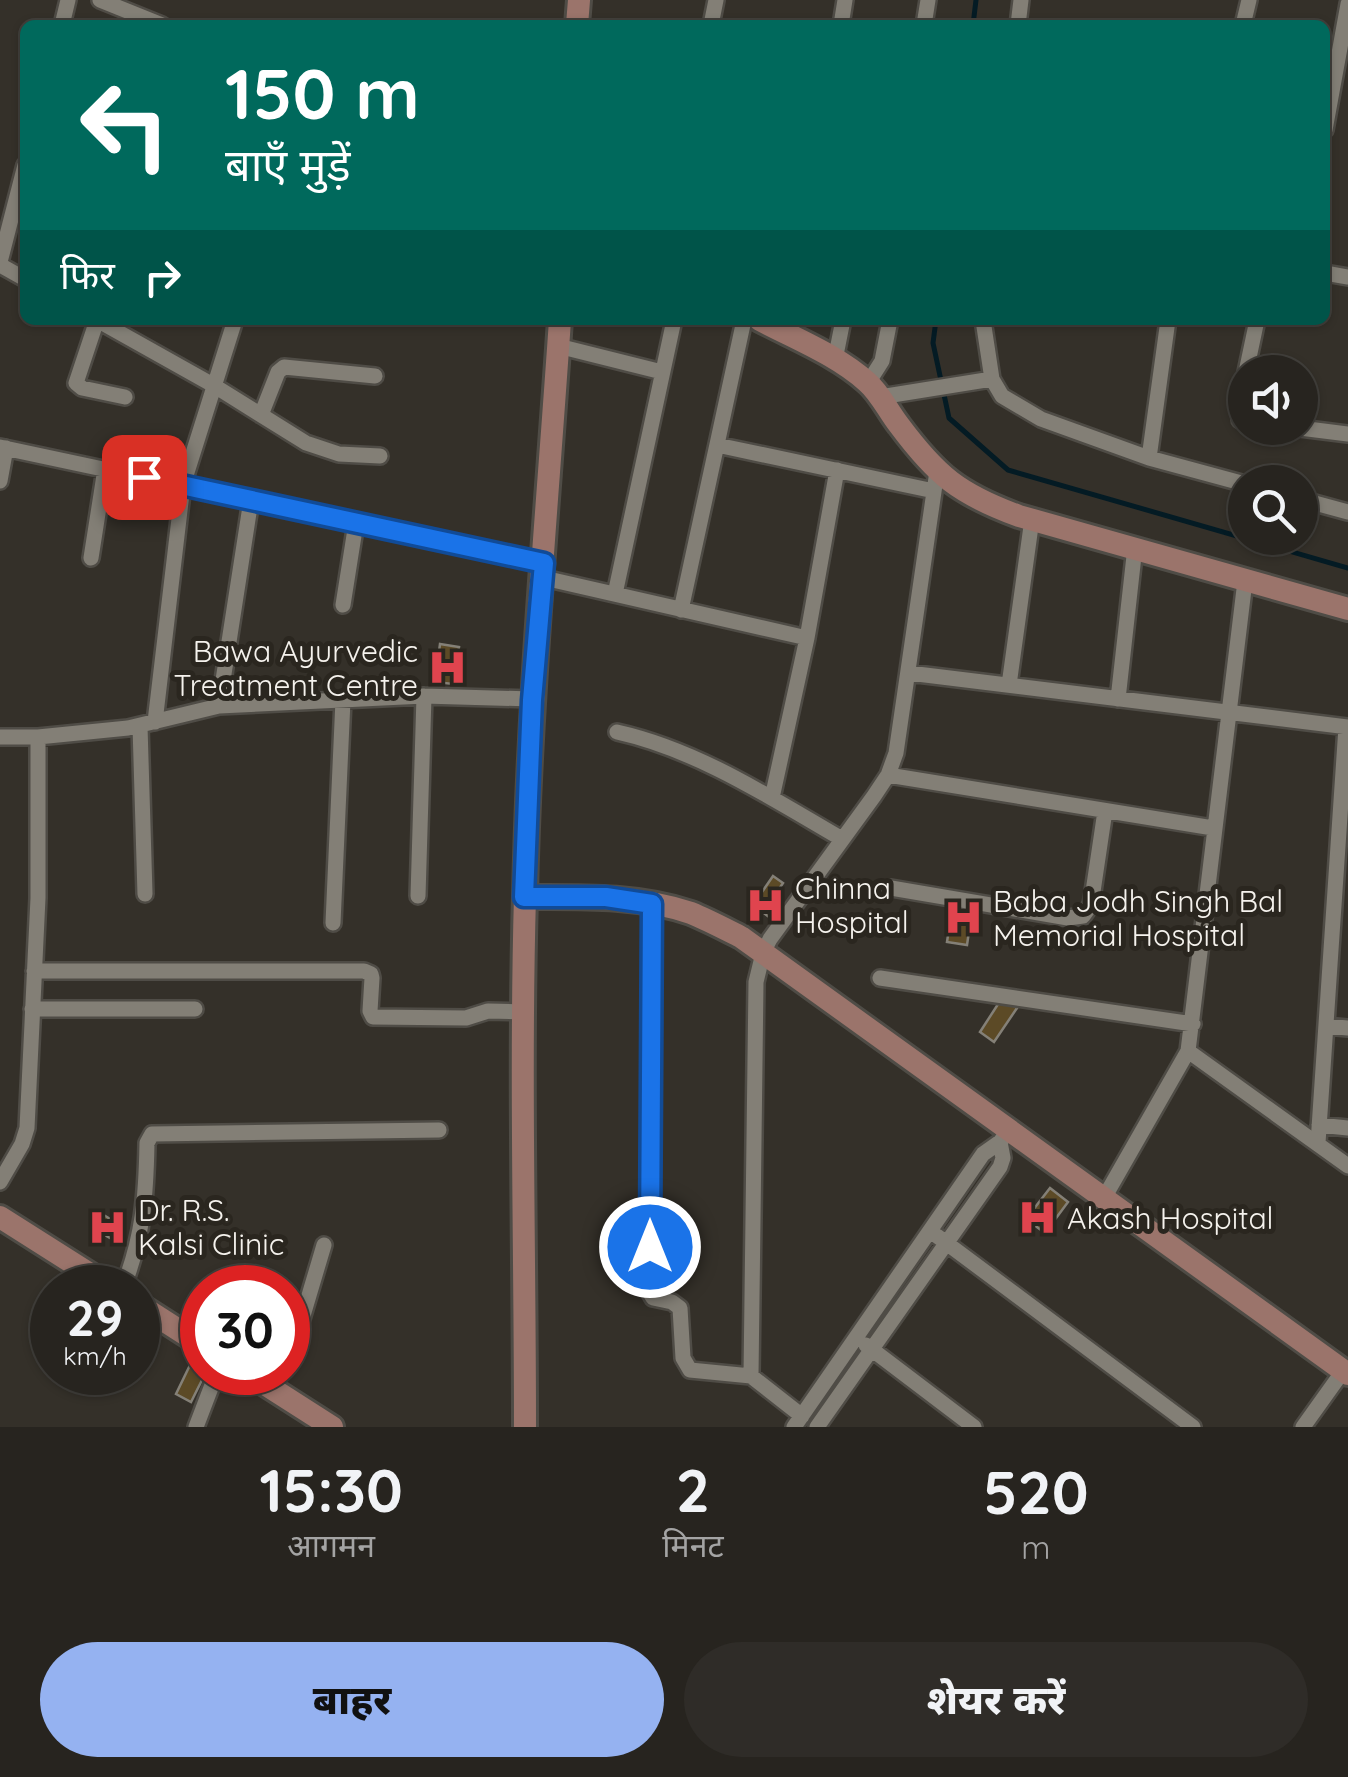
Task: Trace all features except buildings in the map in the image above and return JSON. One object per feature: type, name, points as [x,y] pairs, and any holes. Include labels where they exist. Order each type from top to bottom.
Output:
[{"type":"street","points":[[100,0],[135,6]]},
{"type":"street","points":[[1330,110],[1343,57],[1348,4]]},
{"type":"street","points":[[0,264],[20,194]]},
{"type":"street","points":[[95,325],[76,383],[82,388],[125,398]]},
{"type":"street","points":[[106,325],[322,450],[380,456]]},
{"type":"street","points":[[145,894],[147,724],[183,485],[234,325]]},
{"type":"street","points":[[525,1427],[524,897],[532,700],[560,325]]},
{"type":"street","points":[[615,594],[673,325]]},
{"type":"street","points":[[680,610],[743,325]]},
{"type":"street","points":[[750,1376],[754,996],[763,953],[888,776],[901,730],[936,481],[883,391],[770,325]]},
{"type":"street","points":[[835,360],[842,325]]},
{"type":"street","points":[[883,391],[882,361],[889,325]]},
{"type":"street","points":[[984,325],[992,378],[1002,396],[1018,407],[1150,458],[1228,479]]},
{"type":"street","points":[[1150,458],[1167,325]]},
{"type":"street","points":[[1250,355],[1256,325]]},
{"type":"street","points":[[558,346],[662,372]]},
{"type":"street","points":[[261,415],[278,372],[284,367],[376,376]]},
{"type":"street","points":[[883,391],[992,378]]},
{"type":"street","points":[[1318,430],[1348,434]]},
{"type":"street","points":[[717,444],[837,470],[936,481],[1032,519],[1348,609]]},
{"type":"street","points":[[0,482],[3,448],[356,523],[544,571],[615,594],[807,638]]},
{"type":"street","points":[[90,558],[105,468]]},
{"type":"street","points":[[772,798],[807,638],[837,470]]},
{"type":"street","points":[[219,706],[251,500]]},
{"type":"street","points":[[1318,504],[1348,512]]},
{"type":"street","points":[[1009,686],[1032,519]]},
{"type":"street","points":[[343,605],[356,523]]},
{"type":"street","points":[[1118,699],[1135,547]]},
{"type":"street","points":[[1104,1198],[1188,1051],[1245,581]]},
{"type":"street","points":[[909,673],[1347,727],[1318,1143]]},
{"type":"street","points":[[0,737],[38,737],[147,724],[219,706],[424,696],[532,700]]},
{"type":"street","points":[[418,896],[424,696]]},
{"type":"street","points":[[333,924],[343,700]]},
{"type":"street","points":[[617,732],[660,743],[772,798],[842,839]]},
{"type":"street","points":[[0,1182],[22,1144],[26,1128],[38,898],[38,737]]},
{"type":"street","points":[[888,776],[1214,828]]},
{"type":"street","points":[[891,888],[1068,918],[1083,916],[1091,905],[1104,812]]},
{"type":"street","points":[[524,897],[606,897],[652,904],[690,913],[741,937],[1004,1136],[1104,1198],[1346,1372],[1306,1426]]},
{"type":"street","points":[[652,904],[650,1293],[653,1298],[680,1308],[683,1358],[690,1370],[750,1376],[798,1421],[983,1154],[1004,1136]]},
{"type":"street","points":[[34,971],[364,971],[372,978],[373,1017],[466,1018],[488,1011],[524,1012]]},
{"type":"street","points":[[880,978],[1193,1024]]},
{"type":"street","points":[[32,1008],[195,1009]]},
{"type":"street","points":[[1326,1026],[1348,1028]]},
{"type":"street","points":[[1188,1051],[1348,1166]]},
{"type":"street","points":[[1319,1125],[1348,1128]]},
{"type":"street","points":[[131,1265],[142,1230],[147,1143],[152,1134],[439,1130]]},
{"type":"street","points":[[817,1427],[1000,1167],[1004,1136]]},
{"type":"street","points":[[0,1217],[76,1265]]},
{"type":"street","points":[[930,1231],[1193,1427]]},
{"type":"street","points":[[310,1291],[324,1245]]},
{"type":"street","points":[[855,1339],[974,1427]]},
{"type":"street","points":[[196,1427],[208,1395]]},
{"type":"street","points":[[301,1395],[332,1427]]},
{"type":"waterway","points":[[974,20],[976,0]]},
{"type":"waterway","points":[[935,325],[933,343],[949,418],[1008,470],[1348,568]]},
{"type":"place","name":"Bawa Ayurvedic Treatment Centre","points":[[448,668]]},
{"type":"place","name":"Chinna Hospital","points":[[765,905]]},
{"type":"place","name":"Baba Jodh Singh Bal Memorial Hospital","points":[[963,918]]},
{"type":"place","name":"Akash Hospital","points":[[1037,1218]]},
{"type":"place","name":"Dr. R.S. Kalsi Clinic","points":[[108,1227]]},
{"type":"route","points":[[144,477],[544,563],[532,700],[524,897],[606,897],[652,904],[650,1247]]}]
